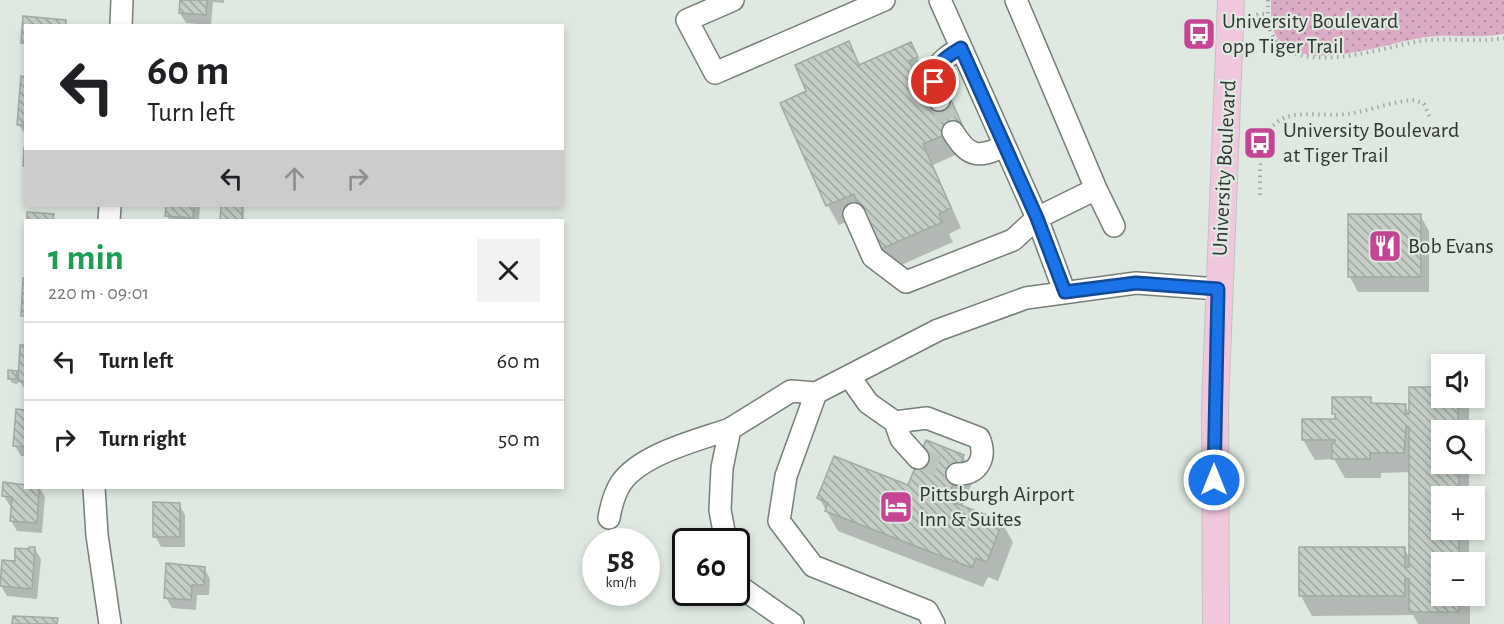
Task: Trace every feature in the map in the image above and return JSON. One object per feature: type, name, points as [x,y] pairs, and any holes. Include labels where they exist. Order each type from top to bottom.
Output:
[{"type":"main road","name":"University Boulevard","points":[[1216,624],[1214,460],[1218,289],[1231,0]]},
{"type":"street","points":[[121,24],[122,0]]},
{"type":"street","points":[[733,0],[687,20],[714,73],[884,0]]},
{"type":"street","points":[[940,0],[1037,218],[1065,292]]},
{"type":"street","points":[[1016,0],[1114,226]]},
{"type":"street","points":[[939,100],[934,82],[937,66],[944,58],[961,48]]},
{"type":"street","points":[[953,132],[962,146],[976,154],[987,154],[1005,146]]},
{"type":"street","points":[[854,214],[873,257],[906,282],[1013,240],[1037,218],[1096,189]]},
{"type":"street","points":[[609,518],[613,498],[622,482],[647,461],[730,429],[792,392],[816,393],[938,330],[1026,298],[1065,292],[1136,283],[1218,289]]},
{"type":"street","points":[[849,376],[868,403],[895,422],[901,439],[918,458]]},
{"type":"street","points":[[816,393],[786,476],[779,521],[813,566],[927,611],[933,624]]},
{"type":"street","points":[[895,422],[927,418],[979,438],[982,446],[982,461],[974,471],[965,475],[957,474]]},
{"type":"street","points":[[723,528],[720,510],[722,468],[730,429]]},
{"type":"street","points":[[94,489],[97,535],[110,624]]},
{"type":"street","points":[[750,594],[793,624]]},
{"type":"path","points":[[1268,0],[1271,33],[1286,51],[1302,56],[1362,54],[1434,40],[1483,41],[1504,38]]},
{"type":"path","points":[[1260,195],[1262,149],[1269,132],[1281,119],[1299,115],[1350,114],[1415,100],[1424,104],[1431,120]]},
{"type":"shaded area","points":[[1271,0],[1504,0],[1504,34],[1431,37],[1344,54],[1323,56],[1303,54],[1287,48],[1276,36],[1272,23]]},
{"type":"building","points":[[180,0],[207,0],[206,15],[179,13]]},
{"type":"building","points":[[23,16],[66,20],[66,24],[24,24],[24,43],[21,43]]},
{"type":"building","points":[[849,41],[859,65],[911,42],[918,57],[909,61],[929,104],[949,95],[963,127],[923,144],[951,208],[939,214],[943,222],[879,250],[854,194],[826,206],[780,103],[806,91],[795,65]]},
{"type":"building","points":[[21,76],[24,77],[24,125],[17,125]]},
{"type":"building","points":[[166,207],[194,207],[193,218],[165,216]]},
{"type":"building","points":[[221,207],[242,207],[242,219],[220,219]]},
{"type":"building","points":[[27,212],[54,214],[53,219],[27,219]]},
{"type":"building","name":"Bob Evans","points":[[1348,214],[1421,214],[1421,277],[1348,277]]},
{"type":"building","points":[[23,278],[24,278],[24,316],[21,316]]},
{"type":"building","points":[[20,345],[24,345],[24,382],[18,381]]},
{"type":"building","points":[[8,370],[17,371],[16,379],[8,379]]},
{"type":"building","points":[[1409,387],[1431,387],[1431,408],[1458,408],[1458,420],[1431,420],[1431,474],[1459,474],[1459,486],[1431,486],[1431,540],[1459,540],[1459,552],[1431,552],[1431,606],[1459,606],[1459,612],[1409,612],[1409,579],[1405,579],[1405,596],[1299,596],[1299,547],[1405,547],[1405,567],[1409,567],[1409,427],[1406,427],[1404,453],[1370,453],[1370,459],[1332,459],[1332,443],[1335,440],[1302,440],[1302,419],[1335,419],[1335,414],[1332,414],[1332,397],[1371,397],[1371,403],[1406,404],[1405,414],[1409,414]]},
{"type":"building","points":[[16,409],[24,410],[24,447],[13,446]]},
{"type":"building","name":"Pittsburgh Airport Inn & Suites","points":[[926,440],[964,455],[947,500],[1003,521],[987,562],[976,558],[972,568],[825,511],[828,503],[817,498],[834,456],[908,485]]},
{"type":"building","points":[[3,482],[24,485],[24,489],[39,489],[37,523],[10,521],[12,497],[2,496]]},
{"type":"building","points":[[153,502],[180,503],[180,537],[153,537]]},
{"type":"building","points":[[29,547],[35,547],[32,589],[0,586],[2,560],[15,561],[15,548],[29,549]]},
{"type":"building","points":[[166,563],[205,567],[204,585],[192,585],[191,600],[164,598]]},
{"type":"building","points":[[13,616],[58,618],[57,624],[12,624]]},
{"type":"tunnel","points":[[939,100],[953,132]]},
{"type":"tunnel","points":[[918,458],[957,474]]},
{"type":"place","name":"University Boulevard opp Tiger Trail","points":[[1199,34]]},
{"type":"place","name":"University Boulevard at Tiger Trail","points":[[1260,143]]},
{"type":"place","name":"Bob Evans","points":[[1385,246]]},
{"type":"place","name":"Pittsburgh Airport Inn & Suites","points":[[896,507]]},
{"type":"route","points":[[934,82],[937,66],[944,58],[961,48],[1037,218],[1065,292],[1136,283],[1218,289],[1214,480]]}]
